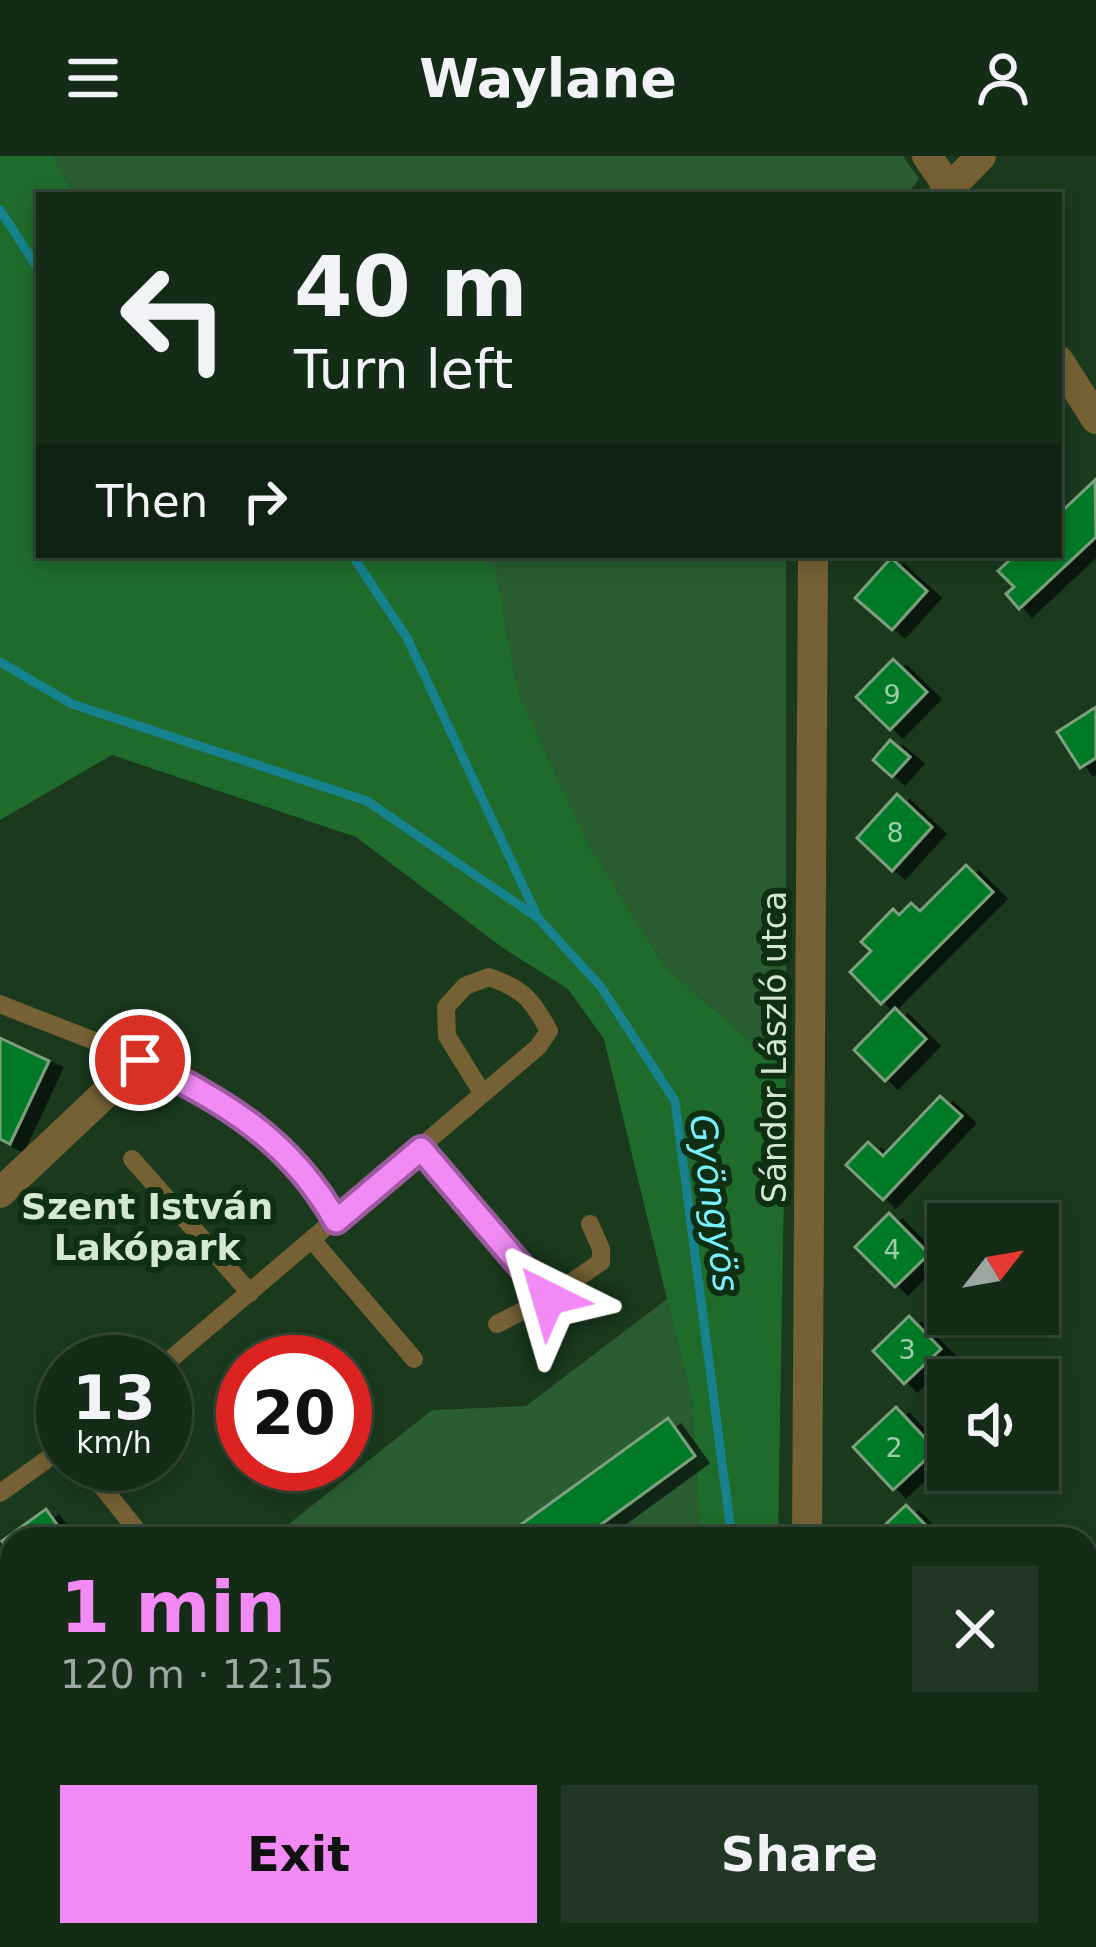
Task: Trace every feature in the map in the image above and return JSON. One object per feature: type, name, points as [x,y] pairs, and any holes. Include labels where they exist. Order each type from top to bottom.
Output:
[{"type":"street","points":[[927,156],[948,192]]},
{"type":"street","points":[[950,192],[980,156]]},
{"type":"street","points":[[1062,366],[1096,419]]},
{"type":"street","name":"Sándor László utca","points":[[807,1527],[813,558]]},
{"type":"street","points":[[2,1188],[132,1068]]},
{"type":"lane","points":[[192,1341],[313,1241],[421,1149],[538,1047],[549,1031],[520,988],[489,976],[465,986],[446,1007],[447,1036],[484,1094]]},
{"type":"lane","points":[[0,1004],[132,1068],[199,1088],[276,1140],[316,1186],[336,1221]]},
{"type":"lane","points":[[421,1149],[548,1298]]},
{"type":"lane","points":[[132,1159],[250,1293]]},
{"type":"lane","points":[[497,1324],[548,1298],[601,1262],[602,1249],[590,1225]]},
{"type":"lane","points":[[313,1241],[414,1359]]},
{"type":"lane","points":[[0,1493],[36,1467]]},
{"type":"lane","points":[[106,1491],[134,1527]]},
{"type":"green space","points":[[0,156],[53,156],[73,192],[36,192],[36,558],[485,558],[496,571],[518,692],[587,842],[665,967],[786,1072],[778,1527],[700,1527],[691,1396],[604,1039],[568,989],[503,948],[356,837],[112,755],[0,820]]},
{"type":"green space","points":[[53,156],[903,156],[919,179],[908,192],[73,192]]},
{"type":"green space","points":[[485,558],[786,558],[786,1072],[665,967],[587,842],[518,692],[496,571]]},
{"type":"green space","points":[[667,1299],[691,1396],[700,1527],[285,1527],[330,1491],[372,1491],[372,1458],[432,1410],[526,1406]]},
{"type":"building","points":[[1095,480],[1096,537],[1019,609],[1006,594],[1014,587],[998,571],[1012,558],[1062,558],[1062,511]]},
{"type":"building","points":[[891,558],[927,591],[892,630],[855,598]]},
{"type":"building","points":[[893,659],[927,692],[890,730],[856,697]]},
{"type":"building","points":[[1096,707],[1096,758],[1080,768],[1057,732]]},
{"type":"building","points":[[890,740],[910,757],[892,777],[873,760]]},
{"type":"building","points":[[897,794],[932,827],[892,871],[857,838]]},
{"type":"building","points":[[966,865],[993,892],[881,1004],[850,972],[871,951],[861,942],[893,909],[899,915],[911,903],[920,911]]},
{"type":"building","points":[[895,1008],[926,1039],[885,1081],[854,1050]]},
{"type":"building","points":[[0,1038],[49,1061],[10,1144],[0,1139]]},
{"type":"building","points":[[940,1096],[962,1116],[883,1200],[846,1165],[868,1142],[883,1156]]},
{"type":"building","points":[[889,1213],[927,1256],[895,1287],[855,1247]]},
{"type":"building","points":[[909,1316],[941,1349],[904,1384],[873,1351]]},
{"type":"building","points":[[896,1407],[927,1440],[927,1458],[893,1490],[853,1447]]},
{"type":"building","points":[[668,1418],[695,1456],[597,1527],[518,1527]]},
{"type":"building","points":[[906,1505],[927,1527],[883,1527]]},
{"type":"building","points":[[46,1509],[59,1527],[21,1527]]},
{"type":"waterway","name":"Gyöngyös","points":[[0,210],[36,265]]},
{"type":"waterway","name":"Gyöngyös","points":[[354,558],[407,638],[538,918]]},
{"type":"waterway","name":"Gyöngyös","points":[[0,662],[72,704],[367,801],[538,918],[601,987],[675,1101],[730,1527]]},
{"type":"district","name":"Szent István Lakópark","points":[[147,1226]]},
{"type":"route","points":[[140,1060],[199,1088],[276,1140],[316,1186],[336,1221],[421,1149],[548,1298]]}]
